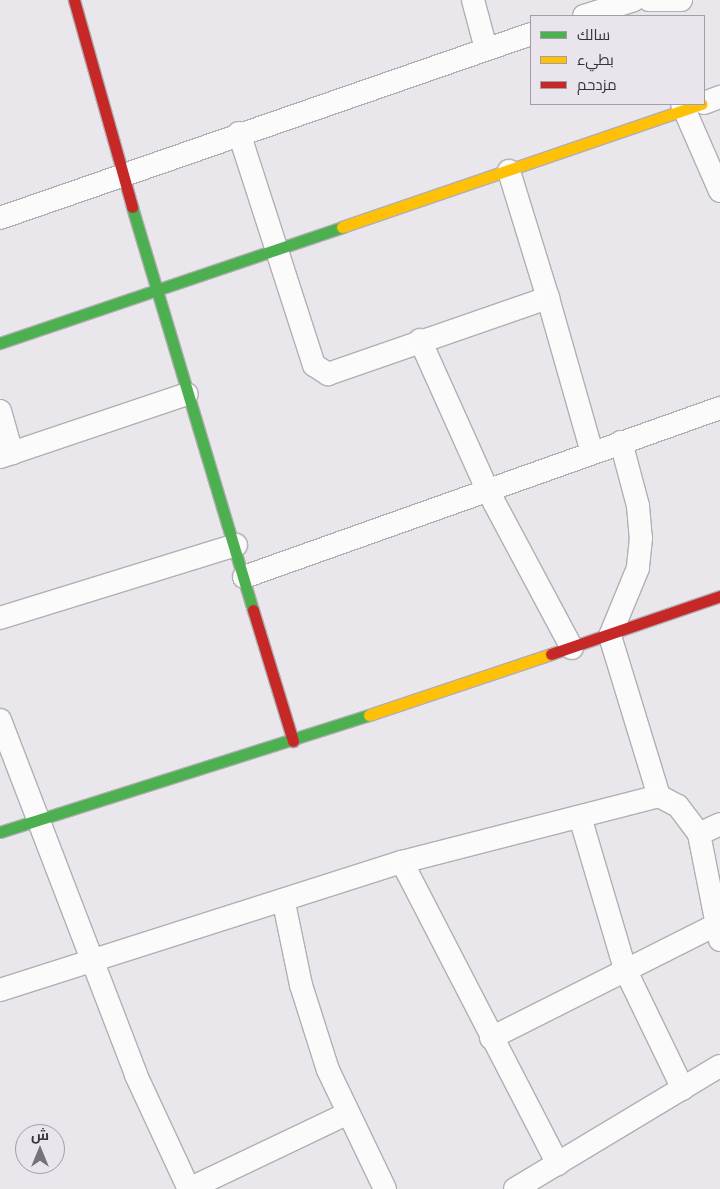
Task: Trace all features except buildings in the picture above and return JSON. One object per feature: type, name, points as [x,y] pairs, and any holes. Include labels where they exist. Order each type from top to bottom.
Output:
[{"type":"street","points":[[74,0],[155,289],[236,545],[293,741]]},
{"type":"street","points":[[473,0],[486,49]]},
{"type":"street","points":[[587,15],[634,0]]},
{"type":"street","points":[[642,0],[648,15]]},
{"type":"street","points":[[649,0],[681,0]]},
{"type":"street","points":[[0,218],[239,133],[530,34]]},
{"type":"street","points":[[705,101],[720,97]]},
{"type":"street","points":[[0,343],[155,289],[278,251],[693,105],[720,191]]},
{"type":"street","points":[[239,133],[319,372],[328,374],[420,340],[548,298]]},
{"type":"street","points":[[509,171],[592,452]]},
{"type":"street","points":[[420,340],[488,491],[572,648]]},
{"type":"street","points":[[0,411],[6,455],[187,394]]},
{"type":"street","points":[[244,577],[720,408]]},
{"type":"street","points":[[621,442],[638,506],[641,538],[638,568],[610,636],[659,796]]},
{"type":"street","points":[[0,618],[236,545]]},
{"type":"street","points":[[0,832],[293,741],[610,636],[720,596]]},
{"type":"street","points":[[0,720],[37,821],[136,1075],[189,1189],[346,1114]]},
{"type":"street","points":[[0,990],[90,959],[284,903],[402,862],[659,796],[678,806],[699,834],[718,933],[625,969],[491,1038]]},
{"type":"street","points":[[580,817],[625,969],[683,1088]]},
{"type":"street","points":[[699,834],[720,824]]},
{"type":"street","points":[[402,862],[491,1038],[558,1164]]},
{"type":"street","points":[[284,903],[301,985],[346,1114],[384,1189]]},
{"type":"street","points":[[516,1189],[720,1066]]},
{"type":"traffic: fast","points":[[132,207],[253,610]]},
{"type":"traffic: fast","points":[[0,343],[342,227]]},
{"type":"traffic: fast","points":[[0,832],[369,715]]},
{"type":"traffic: slow","points":[[342,227],[699,105]]},
{"type":"traffic: slow","points":[[369,715],[551,654]]},
{"type":"traffic: jam","points":[[74,0],[132,207]]},
{"type":"traffic: jam","points":[[551,654],[720,596]]},
{"type":"traffic: jam","points":[[253,610],[293,741]]}]
